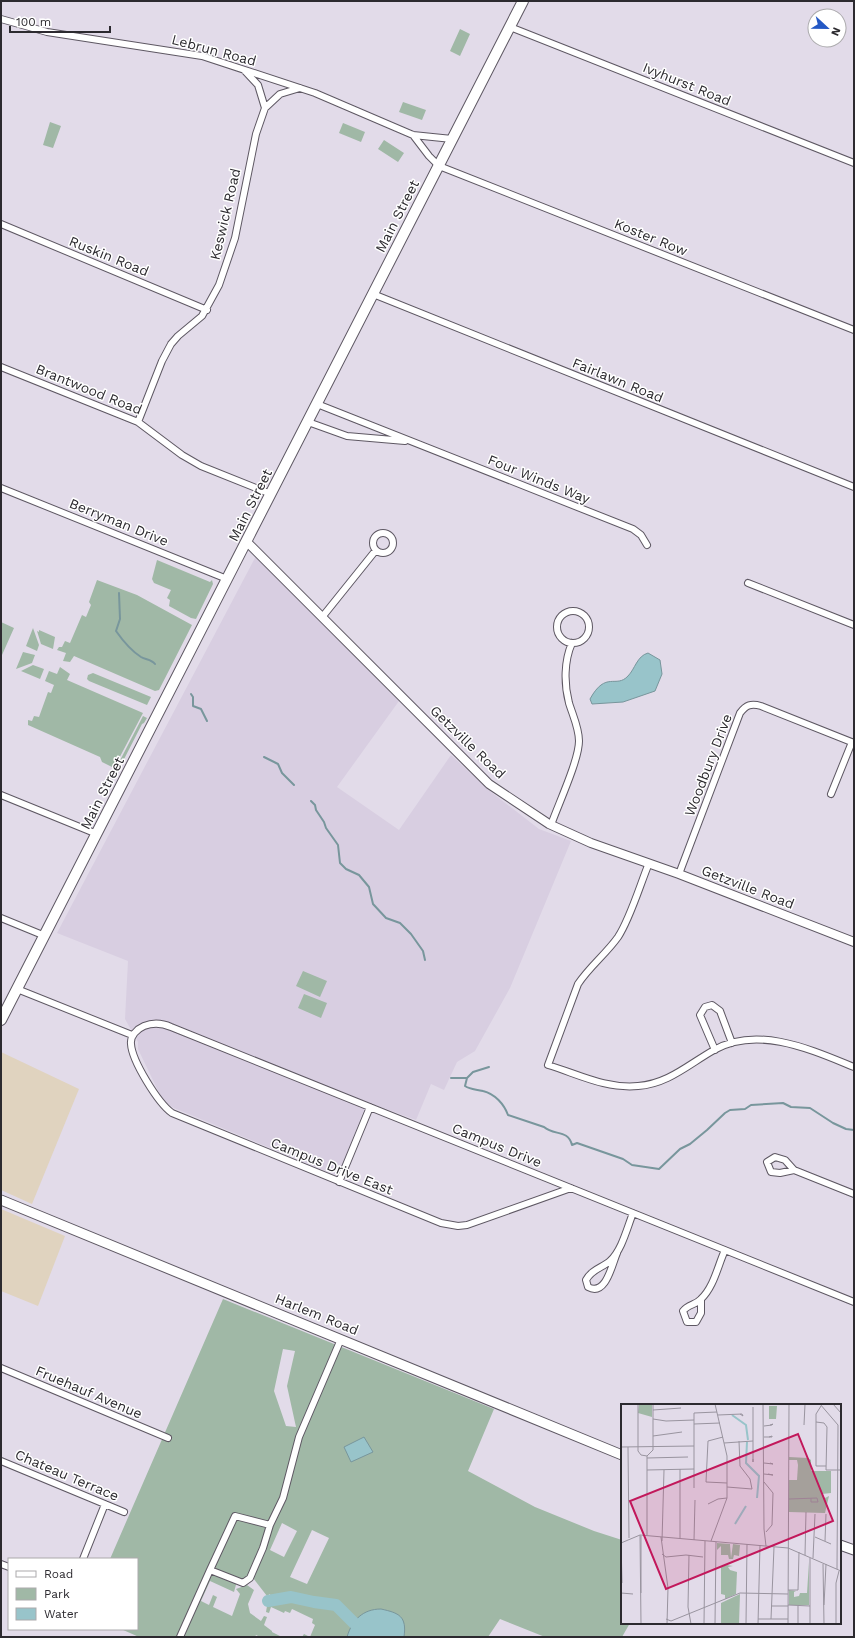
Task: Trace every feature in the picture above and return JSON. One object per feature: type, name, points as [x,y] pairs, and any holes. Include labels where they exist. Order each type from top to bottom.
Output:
[{"type":"main road","name":"Main Street","points":[[1,1020],[523,1]]},
{"type":"main road","name":"Harlem Road","points":[[1,1200],[621,1455]]},
{"type":"main road","points":[[841,1545],[854,1550]]},
{"type":"street","name":"Lebrun Road","points":[[1,19],[47,32],[196,55],[242,68],[300,88],[413,135],[452,139]]},
{"type":"street","name":"Ivyhurst Road","points":[[510,26],[854,163]]},
{"type":"street","points":[[242,68],[258,85],[265,108]]},
{"type":"street","name":"Keswick Road","points":[[138,422],[162,361],[171,344],[178,336],[197,322],[207,310],[229,259],[256,134],[265,108],[280,94],[300,88]]},
{"type":"street","points":[[413,135],[428,156],[439,166]]},
{"type":"street","name":"Koster Row","points":[[439,166],[854,330]]},
{"type":"street","name":"Ruskin Road","points":[[1,224],[207,310]]},
{"type":"street","name":"Fairlawn Road","points":[[373,294],[854,487]]},
{"type":"street","name":"Brantwood Road","points":[[1,367],[138,422],[182,455],[201,466],[271,494]]},
{"type":"street","name":"Four Winds Way","points":[[317,404],[633,529],[640,535],[647,545]]},
{"type":"street","name":"Four Winds Way","points":[[308,422],[347,436],[416,443]]},
{"type":"street","name":"Berryman Drive","points":[[1,488],[228,579]]},
{"type":"street","name":"Getzville Road","points":[[247,542],[490,784],[551,825],[590,842],[679,874],[854,942]]},
{"type":"street","points":[[323,616],[376,550]]},
{"type":"street","points":[[748,583],[854,625]]},
{"type":"street","points":[[576,611],[585,617],[589,626],[586,636],[577,642],[572,643],[567,642],[559,635],[557,625],[562,616],[566,613],[576,611]]},
{"type":"street","points":[[551,825],[575,761],[579,743],[579,732],[567,690],[567,654],[572,643]]},
{"type":"street","name":"Woodbury Drive","points":[[679,874],[740,713],[744,708],[753,704],[761,706],[853,743]]},
{"type":"street","points":[[831,794],[853,743]]},
{"type":"street","points":[[1,795],[97,834]]},
{"type":"street","points":[[649,863],[622,930],[608,950],[586,972],[578,984],[548,1064],[602,1084],[639,1086],[660,1081],[677,1074],[715,1050],[732,1043],[767,1040],[810,1050],[854,1067]]},
{"type":"street","points":[[1,918],[45,936]]},
{"type":"street","points":[[17,989],[132,1036]]},
{"type":"street","points":[[715,1050],[700,1016],[704,1007],[712,1005],[720,1011],[732,1043]]},
{"type":"street","name":"Campus Drive","points":[[132,1036],[141,1027],[150,1024],[164,1024],[854,1302]]},
{"type":"street","name":"Campus Drive East","points":[[132,1036],[130,1045],[138,1064],[160,1102],[172,1113],[434,1221],[458,1226],[485,1220],[572,1188]]},
{"type":"street","points":[[340,1182],[370,1107]]},
{"type":"street","points":[[794,1170],[854,1194]]},
{"type":"street","points":[[617,1253],[610,1262],[588,1276],[586,1280],[588,1287],[599,1289],[604,1284],[617,1253],[633,1213]]},
{"type":"street","points":[[701,1300],[709,1288],[724,1250]]},
{"type":"street","points":[[210,1570],[232,1580],[243,1583],[247,1582],[260,1555],[270,1526],[283,1498],[299,1437],[341,1340]]},
{"type":"street","name":"Fruehauf Avenue","points":[[1,1368],[168,1438]]},
{"type":"street","name":"Chateau Terrace","points":[[1,1460],[124,1512]]},
{"type":"street","points":[[83,1558],[106,1504]]},
{"type":"street","points":[[180,1637],[235,1516],[270,1526]]},
{"type":"shaded area","points":[[256,556],[399,701],[337,787],[399,830],[451,755],[491,792],[539,829],[571,841],[510,988],[475,1051],[457,1062],[444,1090],[431,1084],[416,1120],[367,1102],[338,1176],[174,1108],[163,1101],[138,1049],[138,1042],[125,1019],[128,961],[57,933]]},
{"type":"shaded area","points":[[1,1052],[79,1089],[32,1204],[1,1190]]},
{"type":"shaded area","points":[[1,1209],[65,1236],[38,1306],[1,1291]]},
{"type":"green space","points":[[460,29],[470,34],[460,56],[450,51]]},
{"type":"green space","points":[[403,102],[426,110],[422,120],[399,112]]},
{"type":"green space","points":[[50,122],[61,126],[53,148],[43,145]]},
{"type":"green space","points":[[343,123],[365,132],[361,142],[339,133]]},
{"type":"green space","points":[[384,140],[404,153],[398,162],[378,149]]},
{"type":"green space","points":[[157,560],[210,582],[212,580],[213,584],[196,619],[191,618],[169,606],[170,600],[167,598],[171,590],[154,583],[152,579]]},
{"type":"green space","points":[[97,580],[137,595],[192,625],[159,690],[155,691],[74,656],[70,662],[63,661],[66,653],[57,650],[59,647],[62,647],[65,641],[70,643],[82,615],[86,617],[91,605],[89,602]]},
{"type":"green space","points":[[1,622],[14,628],[2,655],[1,655]]},
{"type":"green space","points":[[33,628],[39,645],[37,651],[26,646]]},
{"type":"green space","points":[[39,630],[55,637],[53,649],[41,644],[37,631],[39,632]]},
{"type":"green space","points":[[23,652],[35,655],[32,663],[16,669]]},
{"type":"green space","points":[[33,665],[44,669],[40,679],[21,671]]},
{"type":"green space","points":[[60,667],[70,674],[67,680],[143,713],[114,768],[102,762],[100,757],[28,725],[28,720],[32,721],[34,716],[39,717],[48,692],[51,693],[54,685],[45,681],[49,671],[57,674]]},
{"type":"green space","points":[[93,673],[151,697],[147,705],[89,681],[87,679],[88,675]]},
{"type":"green space","points":[[143,716],[147,718],[142,724],[119,769],[115,770]]},
{"type":"green space","points":[[303,971],[327,981],[320,997],[296,986]]},
{"type":"green space","points":[[304,994],[327,1003],[321,1018],[298,1008]]},
{"type":"green space","points":[[223,1299],[494,1409],[468,1471],[535,1507],[594,1531],[621,1540],[621,1624],[629,1624],[622,1637],[545,1637],[500,1619],[488,1637],[310,1637],[315,1625],[312,1623],[313,1619],[292,1609],[290,1613],[285,1611],[284,1613],[271,1607],[269,1613],[266,1612],[268,1600],[271,1598],[270,1594],[267,1596],[253,1578],[237,1581],[234,1592],[210,1581],[201,1601],[209,1605],[213,1595],[217,1597],[213,1607],[232,1616],[240,1594],[236,1589],[247,1585],[254,1590],[248,1604],[250,1613],[261,1621],[264,1616],[267,1617],[264,1625],[272,1632],[282,1637],[260,1637],[256,1635],[255,1637],[139,1637],[123,1630],[138,1630],[138,1558],[110,1558]],"holes":[[[283,1349],[295,1351],[287,1386],[296,1427],[286,1426],[274,1391]],[[282,1523],[297,1531],[284,1557],[270,1550]],[[312,1530],[329,1538],[307,1584],[290,1577]]]},
{"type":"green space","points":[[304,1634],[310,1637],[302,1637]]},
{"type":"water","points":[[648,653],[660,660],[662,674],[655,691],[623,702],[592,704],[590,699],[601,685],[606,682],[624,680],[641,657]]},
{"type":"water","points":[[364,1437],[373,1452],[351,1462],[344,1447]]},
{"type":"water","points":[[381,1609],[397,1614],[403,1620],[405,1630],[404,1637],[347,1637],[352,1625],[359,1617],[369,1611]]},
{"type":"waterway","points":[[119,593],[120,619],[116,631],[133,651],[155,664]]},
{"type":"waterway","points":[[191,694],[193,697],[193,706],[201,709],[207,721]]},
{"type":"waterway","points":[[264,757],[278,764],[282,773],[294,785]]},
{"type":"waterway","points":[[311,801],[315,805],[316,810],[326,828],[338,845],[340,863],[346,869],[359,875],[369,887],[373,904],[386,918],[400,923],[411,934],[423,951],[425,960]]},
{"type":"waterway","points":[[467,1078],[473,1072],[489,1067]]},
{"type":"waterway","points":[[451,1078],[467,1078],[465,1086],[491,1094],[501,1103],[508,1115],[564,1135],[570,1140],[572,1145],[577,1143],[623,1159],[632,1165],[659,1169],[680,1149],[690,1144],[725,1113],[730,1110],[745,1109],[751,1105],[783,1103],[791,1107],[810,1108],[833,1123],[846,1129],[854,1130]]},
{"type":"waterway","points":[[268,1601],[291,1597],[336,1605],[354,1623]]}]
